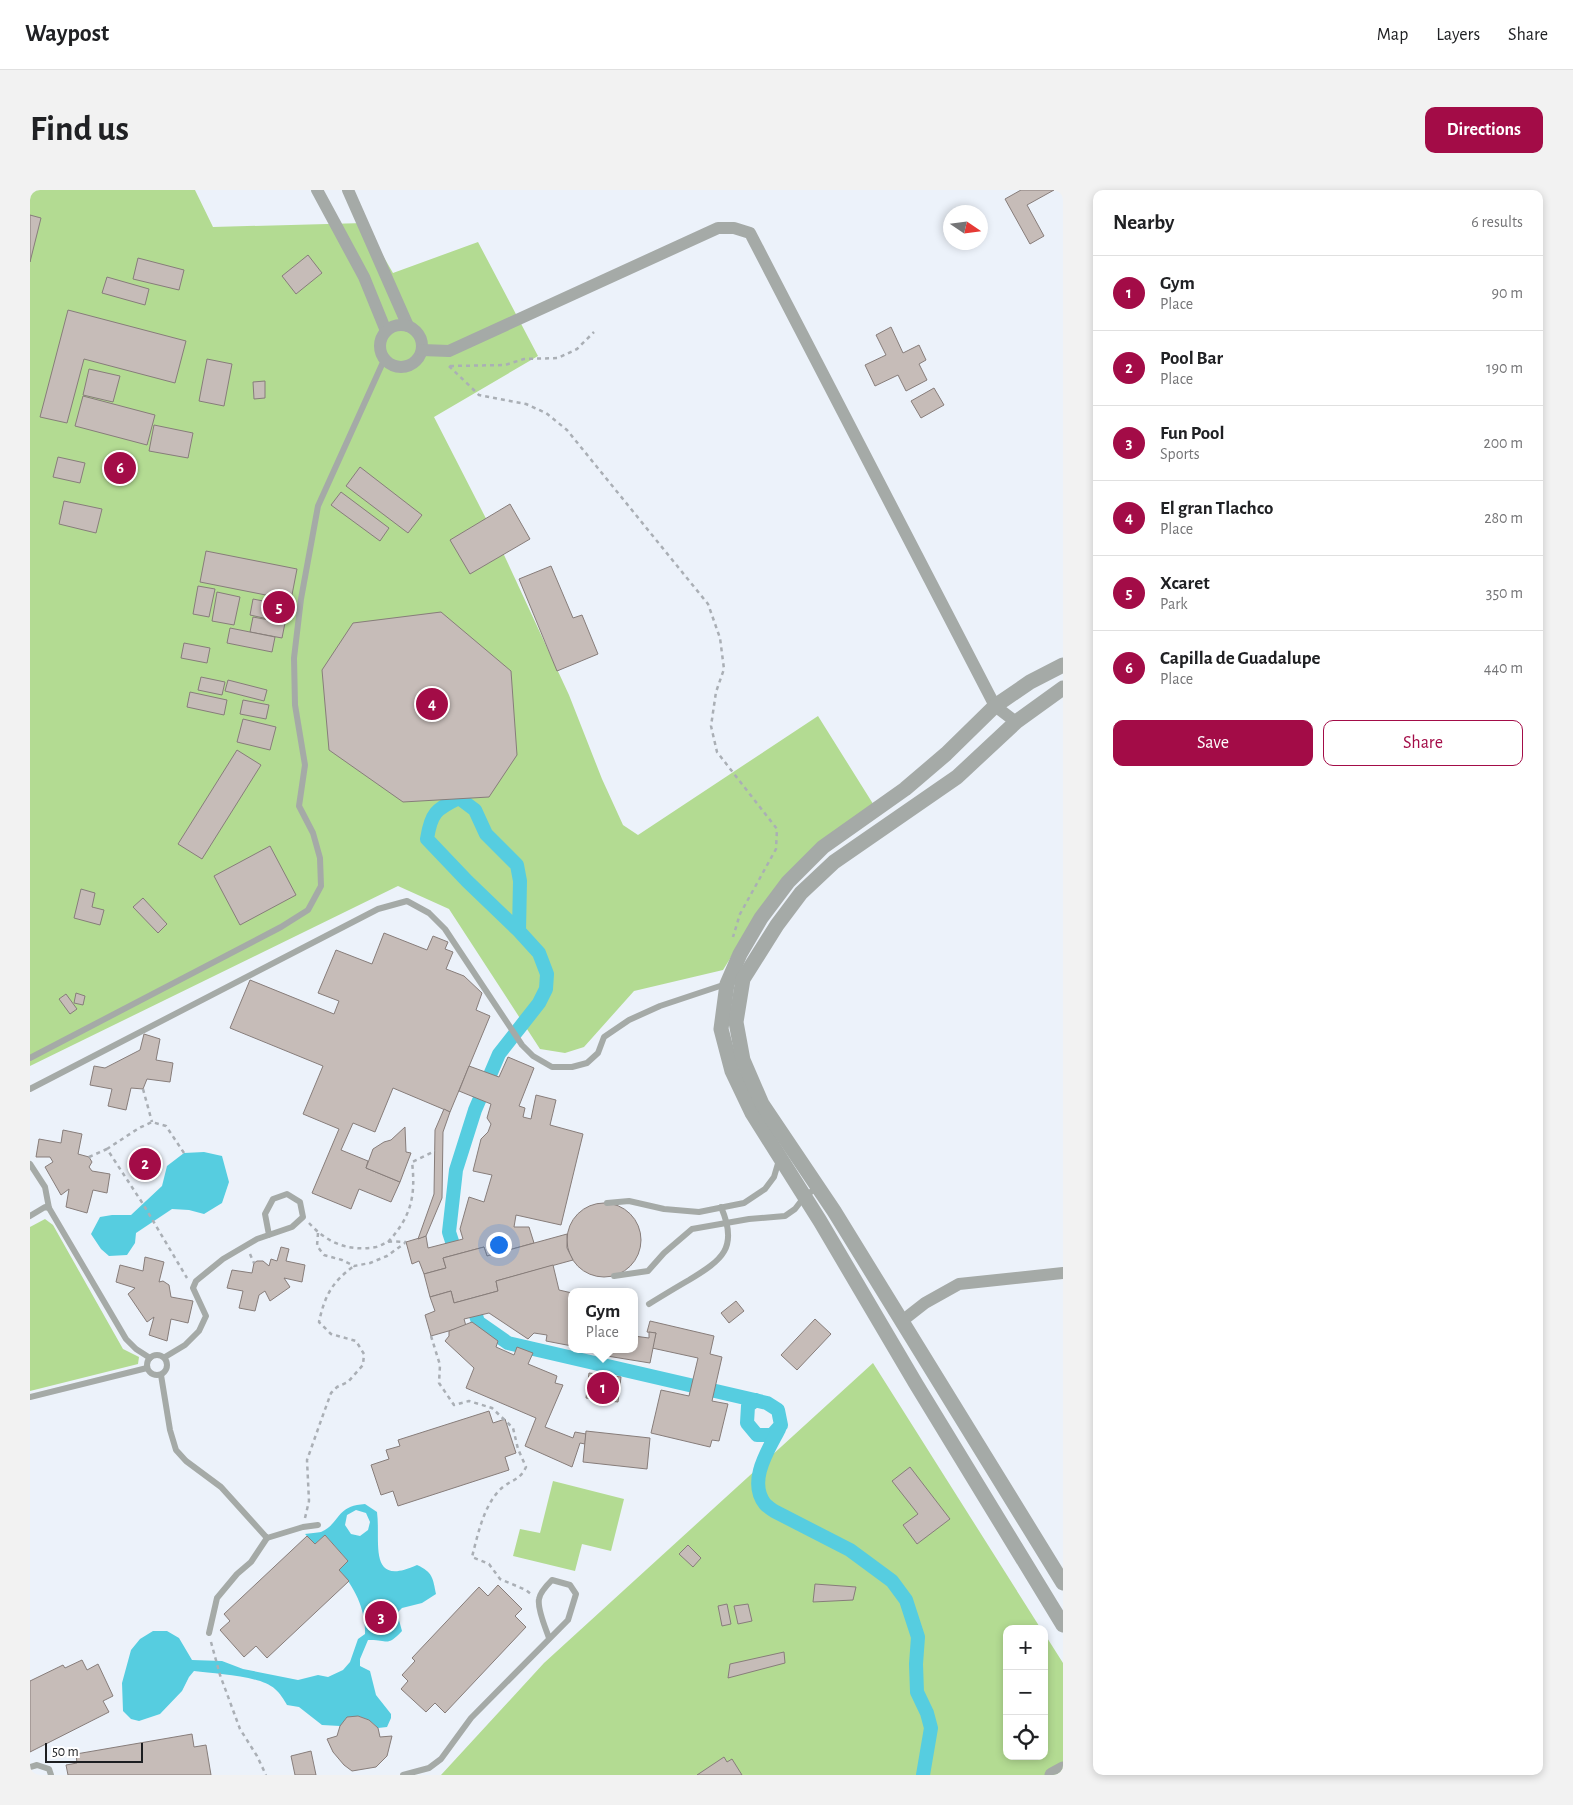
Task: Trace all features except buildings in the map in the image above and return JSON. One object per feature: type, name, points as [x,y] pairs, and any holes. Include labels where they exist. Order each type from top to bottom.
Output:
[{"type":"street","points":[[317,190],[364,277],[386,331]]},
{"type":"street","points":[[348,190],[408,326]]},
{"type":"street","points":[[422,350],[448,351],[718,228],[734,228],[750,233],[995,706],[1016,722]]},
{"type":"street","points":[[396,325],[408,326],[418,333],[423,344],[422,350],[417,361],[406,367],[394,367],[384,360],[380,342],[386,331],[396,325]]},
{"type":"street","points":[[1063,665],[1030,682],[995,706],[946,754],[905,789],[823,847],[788,882],[761,918],[740,954],[727,984],[722,1029],[732,1071],[752,1113],[805,1196],[916,1384],[1063,1625]]},
{"type":"street","points":[[1063,688],[1016,722],[957,777],[834,862],[801,893],[777,925],[743,979],[736,1022],[743,1060],[762,1104],[818,1187],[1063,1583]]},
{"type":"street","points":[[902,1321],[925,1303],[959,1284],[1063,1273]]},
{"type":"lane","points":[[30,1058],[281,927],[308,910],[321,886],[320,858],[313,833],[299,806],[305,765],[295,705],[294,658],[318,506],[384,360]]},
{"type":"lane","points":[[30,1089],[378,909],[407,901],[429,914],[445,929],[522,1045],[534,1056],[552,1067],[572,1067],[587,1063],[598,1053],[604,1037],[629,1020],[660,1006],[743,979]]},
{"type":"lane","points":[[607,1203],[629,1201],[664,1209],[699,1212],[744,1203],[765,1189],[774,1177],[780,1157]]},
{"type":"lane","points":[[30,1164],[45,1187],[49,1208],[126,1340],[150,1358]]},
{"type":"lane","points":[[614,1276],[648,1271],[664,1253],[692,1229],[749,1219],[786,1216],[805,1196],[818,1187]]},
{"type":"lane","points":[[164,1357],[185,1345],[199,1331],[206,1316],[193,1288],[196,1281],[223,1259],[257,1239],[269,1235],[292,1227],[303,1217],[300,1202],[287,1194],[273,1199],[266,1214],[269,1235]]},
{"type":"lane","points":[[30,1216],[45,1207],[49,1208]]},
{"type":"lane","points":[[649,1304],[713,1266],[724,1252],[727,1243],[728,1224],[721,1207]]},
{"type":"lane","points":[[157,1354],[164,1357],[168,1365],[161,1375],[152,1374],[147,1368],[150,1358],[157,1354]]},
{"type":"lane","points":[[30,1397],[147,1368]]},
{"type":"lane","points":[[161,1375],[170,1430],[176,1450],[186,1461],[221,1487],[267,1538]]},
{"type":"lane","points":[[209,1633],[217,1598],[237,1574],[252,1562],[267,1538],[303,1526],[318,1525]]},
{"type":"lane","points":[[403,1775],[429,1768],[441,1759],[471,1718],[568,1620],[576,1594],[570,1585],[552,1580],[545,1586],[538,1600],[549,1638]]},
{"type":"lane","points":[[30,1767],[37,1765],[48,1769],[51,1775]]},
{"type":"path","points":[[442,364],[449,366],[505,365],[524,359],[558,358],[577,349],[594,332]]},
{"type":"path","points":[[449,366],[479,395],[526,404],[546,413],[567,430],[708,604],[720,638],[724,669],[716,692],[711,726],[717,752],[776,828],[776,848],[740,914],[731,942],[740,954]]},
{"type":"path","points":[[143,1089],[152,1122]]},
{"type":"path","points":[[90,1157],[152,1122],[166,1126],[184,1153]]},
{"type":"path","points":[[107,1149],[143,1204],[193,1288]]},
{"type":"path","points":[[388,1242],[407,1217],[413,1198],[412,1162],[435,1151]]},
{"type":"path","points":[[303,1217],[318,1233],[339,1245],[352,1249],[370,1248],[388,1242],[406,1242],[387,1256],[370,1263],[354,1266],[339,1277],[329,1290],[322,1306],[319,1322],[331,1334],[356,1341],[364,1354],[363,1365],[348,1382],[337,1387],[332,1393],[307,1460],[309,1501],[303,1526]]},
{"type":"path","points":[[318,1233],[317,1246],[324,1255],[342,1260],[354,1266]]},
{"type":"path","points":[[432,1336],[440,1364],[440,1383],[454,1405],[469,1401],[492,1408],[513,1428],[518,1449],[526,1467],[522,1476],[503,1487],[492,1501],[479,1528],[472,1557],[489,1564],[500,1579],[526,1590],[538,1600]]},
{"type":"path","points":[[209,1633],[215,1661],[240,1729],[257,1756],[266,1775]]},
{"type":"green space","points":[[30,190],[195,190],[213,227],[364,223],[393,273],[478,242],[538,356],[434,417],[498,542],[569,695],[602,779],[623,825],[638,835],[818,716],[875,807],[822,842],[736,949],[723,970],[634,991],[584,1047],[565,1053],[540,1049],[449,909],[398,886],[30,1066]]},
{"type":"green space","points":[[45,1219],[53,1225],[123,1349],[139,1357],[138,1364],[30,1391],[30,1227]]},
{"type":"green space","points":[[873,1363],[1038,1625],[1003,1625],[1003,1760],[1048,1760],[1048,1639],[1063,1663],[1063,1775],[441,1775],[544,1663]]},
{"type":"green space","points":[[553,1481],[624,1499],[611,1551],[582,1544],[575,1571],[513,1556],[520,1529],[540,1533]]},
{"type":"water","points":[[204,1152],[222,1156],[229,1182],[222,1203],[204,1214],[189,1210],[172,1209],[136,1233],[135,1243],[127,1255],[109,1256],[101,1249],[91,1234],[100,1217],[131,1215],[162,1186],[167,1166],[184,1153]]},
{"type":"water","points":[[365,1504],[377,1512],[378,1548],[383,1566],[390,1571],[401,1571],[417,1565],[426,1570],[431,1576],[436,1594],[422,1603],[402,1608],[397,1613],[402,1631],[386,1642],[368,1640],[360,1659],[360,1666],[370,1671],[376,1695],[391,1714],[387,1727],[378,1728],[369,1720],[358,1716],[340,1726],[322,1725],[299,1707],[287,1705],[279,1692],[268,1684],[237,1676],[194,1671],[182,1691],[160,1714],[139,1721],[131,1719],[123,1711],[122,1683],[131,1650],[140,1639],[153,1631],[167,1631],[179,1638],[192,1660],[222,1661],[243,1669],[298,1680],[318,1675],[328,1677],[343,1670],[350,1662],[358,1639],[365,1634],[364,1617],[355,1592],[339,1570],[348,1561],[325,1535],[315,1544],[305,1534],[321,1532],[332,1524],[343,1511],[355,1505]],"holes":[[[356,1510],[366,1513],[370,1522],[368,1530],[360,1536],[351,1534],[345,1525],[347,1515]]]},
{"type":"waterway","points":[[458,1260],[449,1232],[456,1170],[475,1110],[499,1054],[539,1003],[546,989],[547,974],[539,953],[427,839],[430,823],[436,813],[445,805],[459,798],[475,810],[486,834],[517,865],[520,881],[519,931]]},
{"type":"waterway","points":[[471,1299],[478,1322],[508,1343],[767,1403],[778,1410],[781,1425],[772,1435],[757,1435],[747,1423],[748,1406],[756,1400]]},
{"type":"waterway","points":[[779,1429],[765,1455],[759,1475],[760,1495],[765,1504],[774,1511],[850,1550],[892,1581],[906,1600],[918,1637],[916,1664],[917,1692],[927,1713],[931,1728],[923,1775]]},
{"type":"place","name":"Capilla de Guadalupe","points":[[120,468]]},
{"type":"place","name":"Xcaret","points":[[279,607]]},
{"type":"place","name":"El gran Tlachco","points":[[432,704]]},
{"type":"place","name":"Pool Bar","points":[[145,1164]]},
{"type":"place","name":"Gym","points":[[603,1388]]},
{"type":"place","name":"Fun Pool","points":[[381,1617]]}]
